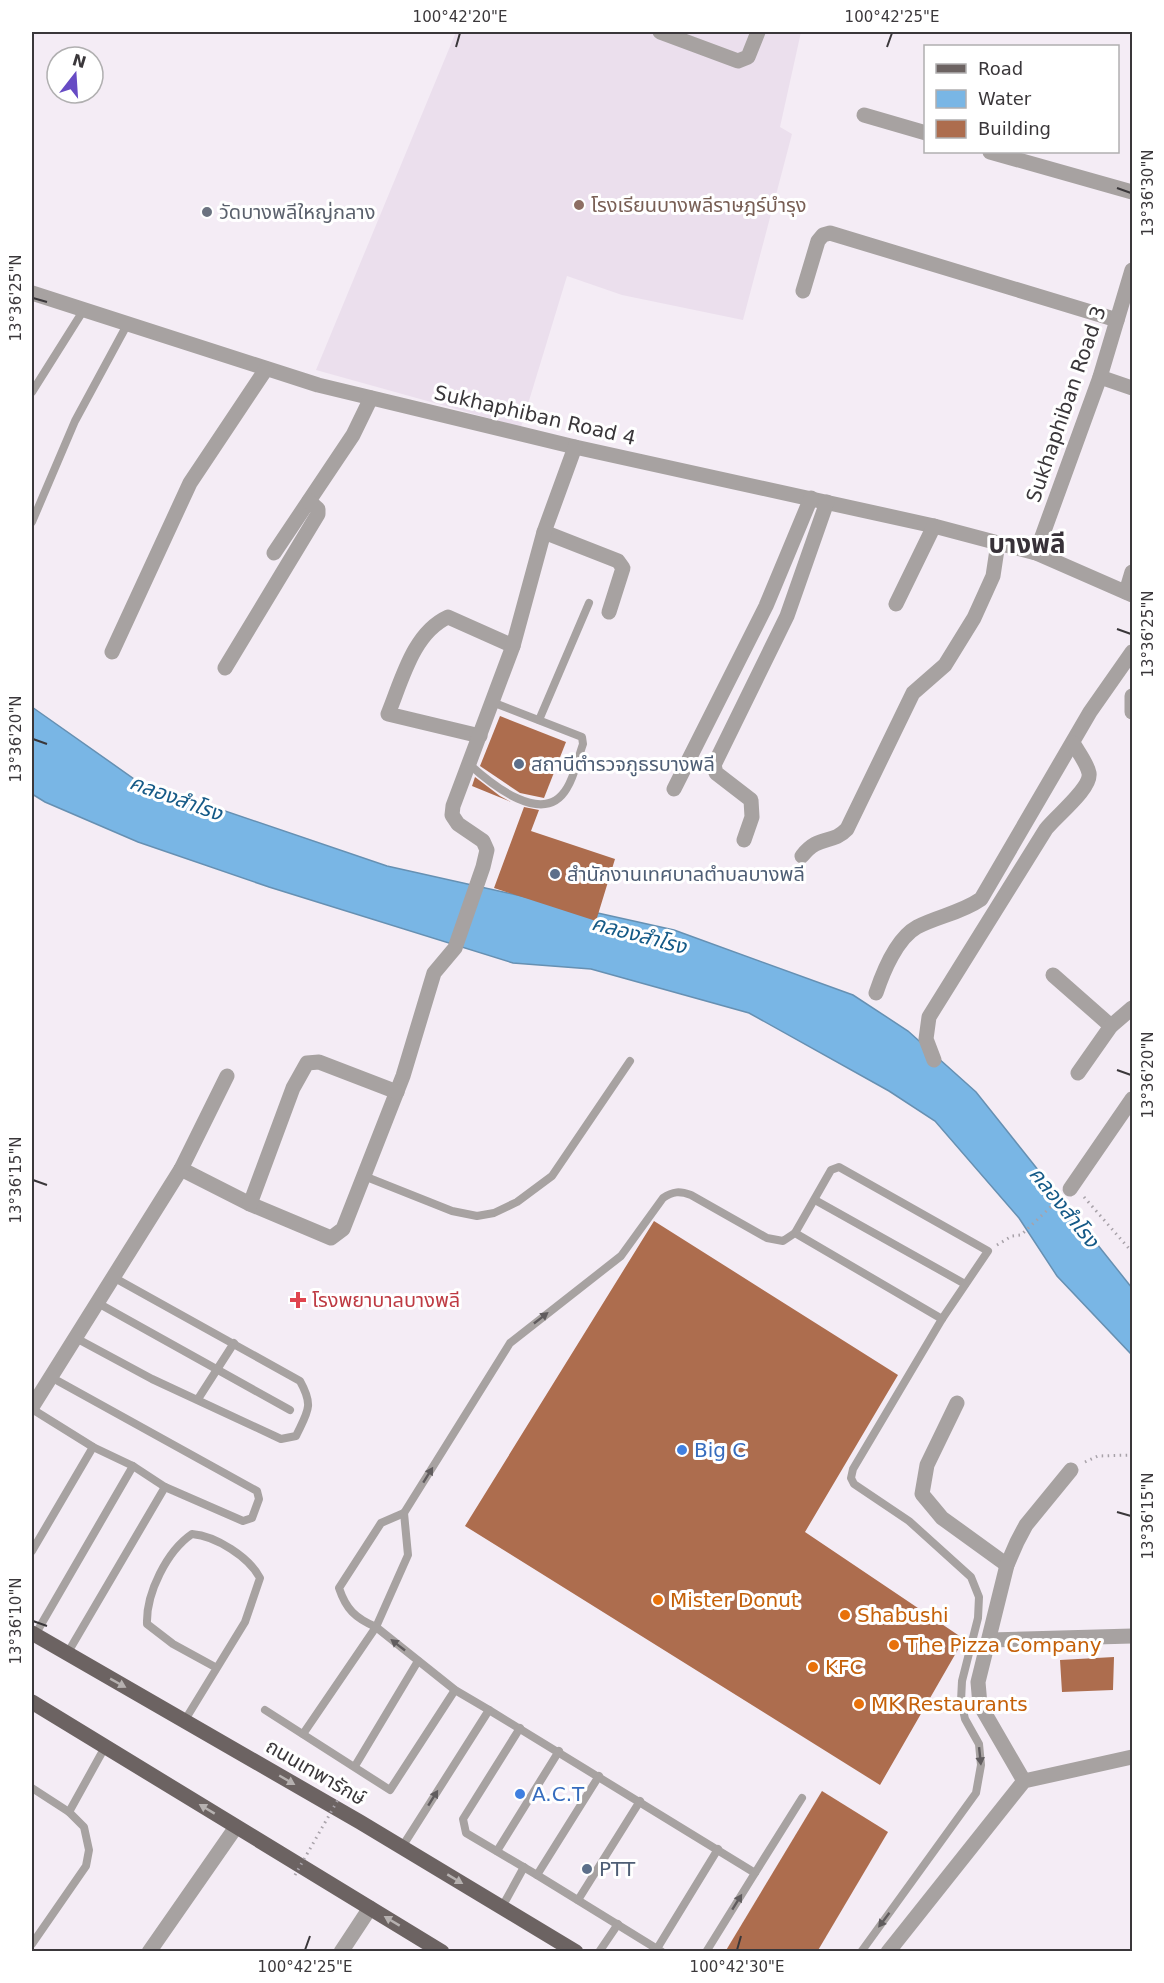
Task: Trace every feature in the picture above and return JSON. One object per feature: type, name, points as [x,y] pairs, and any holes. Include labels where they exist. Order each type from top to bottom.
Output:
[{"type":"main road","name":"ถนนเทพารักษ์","points":[[33,1634],[402,1847],[576,1952]]},
{"type":"main road","points":[[32,1704],[442,1952]]},
{"type":"street","points":[[660,32],[738,62],[748,57],[758,32]]},
{"type":"street","points":[[864,116],[924,132]]},
{"type":"street","points":[[994,153],[1132,192]]},
{"type":"street","points":[[803,291],[818,241],[823,235],[830,233],[1117,320]]},
{"type":"street","name":"Sukhaphiban Road 3","points":[[1036,553],[1100,377],[1132,273]]},
{"type":"street","name":"Sukhaphiban Road 4","points":[[32,293],[266,369],[371,398],[575,447],[934,526],[1036,553]]},
{"type":"street","points":[[112,651],[190,483],[266,369]]},
{"type":"street","points":[[1100,377],[1132,388]]},
{"type":"street","points":[[274,553],[354,435],[371,398]]},
{"type":"street","points":[[181,1169],[250,1204],[331,1238],[343,1229],[397,1092],[434,973],[455,948],[483,867],[487,850],[483,841],[458,824],[452,815],[513,646],[543,532],[575,447]]},
{"type":"street","points":[[674,789],[766,606],[811,498]]},
{"type":"street","points":[[225,668],[318,514],[318,509],[309,501]]},
{"type":"street","points":[[744,840],[752,817],[751,800],[716,773],[714,765],[787,616],[827,502]]},
{"type":"street","points":[[896,604],[934,526]]},
{"type":"street","points":[[543,532],[618,561],[623,568],[609,612]]},
{"type":"street","points":[[802,856],[815,843],[836,838],[847,829],[913,693],[945,665],[974,618],[993,576],[998,543]]},
{"type":"street","points":[[1036,553],[1129,593],[1132,572]]},
{"type":"street","points":[[480,736],[388,714],[414,653],[432,624],[448,617],[513,646]]},
{"type":"street","points":[[876,993],[905,938],[915,928],[981,900],[1073,743],[1132,652]]},
{"type":"street","points":[[1132,696],[1132,712]]},
{"type":"street","points":[[934,1060],[926,1039],[929,1017],[1046,829],[1059,813],[1081,794],[1088,783],[1089,773],[1073,743]]},
{"type":"street","points":[[1053,975],[1111,1026]]},
{"type":"street","points":[[1078,1073],[1111,1026],[1132,1008]]},
{"type":"street","points":[[250,1204],[293,1088],[306,1063],[319,1062],[397,1092]]},
{"type":"street","points":[[32,1408],[74,1337],[181,1169],[227,1076]]},
{"type":"street","points":[[1070,1189],[1132,1099]]},
{"type":"street","points":[[957,1403],[927,1466],[922,1494],[942,1518],[1007,1566]]},
{"type":"street","points":[[1024,1781],[977,1696],[978,1682],[1007,1566],[1026,1525],[1071,1470]]},
{"type":"street","points":[[989,1640],[1132,1636]]},
{"type":"street","points":[[888,1952],[1024,1781],[1132,1757]]},
{"type":"street","points":[[149,1952],[236,1827]]},
{"type":"street","points":[[341,1952],[370,1908]]},
{"type":"lane","points":[[32,392],[83,311]]},
{"type":"lane","points":[[32,522],[75,421],[128,323]]},
{"type":"lane","points":[[539,720],[588,603]]},
{"type":"lane","points":[[469,764],[496,789],[541,805],[555,801],[567,789],[583,744],[582,736],[492,702]]},
{"type":"lane","points":[[364,1176],[452,1211],[477,1216],[494,1213],[517,1202],[552,1176],[630,1061]]},
{"type":"lane","points":[[755,1873],[559,1751],[455,1690],[376,1627],[359,1620],[345,1606],[339,1588],[381,1523],[404,1513],[510,1343],[621,1256],[670,1193],[691,1194],[766,1238],[783,1240],[795,1233],[831,1170],[839,1167],[988,1251],[942,1319],[853,1469],[851,1478],[854,1484],[909,1521],[971,1577],[979,1598],[978,1618],[962,1681],[961,1701],[965,1719],[979,1744],[981,1765],[976,1794],[861,1952]]},
{"type":"lane","points":[[814,1200],[965,1284]]},
{"type":"lane","points":[[795,1233],[942,1319]]},
{"type":"lane","points":[[74,1337],[152,1379],[281,1439],[296,1436],[310,1408],[309,1396],[300,1381],[113,1277]]},
{"type":"lane","points":[[96,1302],[290,1410]]},
{"type":"lane","points":[[198,1399],[234,1343]]},
{"type":"lane","points":[[32,1408],[93,1447],[133,1466],[165,1487],[243,1521],[252,1518],[259,1499],[257,1491],[58,1381]]},
{"type":"lane","points":[[32,1551],[93,1447]]},
{"type":"lane","points":[[33,1634],[133,1466]]},
{"type":"lane","points":[[67,1654],[165,1487]]},
{"type":"lane","points":[[303,1734],[376,1627],[408,1555],[404,1513]]},
{"type":"lane","points":[[185,1720],[215,1667],[244,1623],[260,1578],[246,1562],[214,1539],[192,1534],[173,1554],[150,1596],[147,1624],[173,1644],[215,1667]]},
{"type":"lane","points":[[355,1766],[418,1661]]},
{"type":"lane","points":[[265,1710],[390,1790],[455,1690]]},
{"type":"lane","points":[[402,1847],[489,1710]]},
{"type":"lane","points":[[520,1728],[463,1819],[466,1833],[618,1924],[658,1951],[718,1849]]},
{"type":"lane","points":[[69,1812],[105,1747]]},
{"type":"lane","points":[[497,1851],[559,1751]]},
{"type":"lane","points":[[537,1875],[599,1776]]},
{"type":"lane","points":[[32,1788],[69,1812],[84,1827],[89,1850],[86,1866],[32,1944]]},
{"type":"lane","points":[[706,1952],[802,1798]]},
{"type":"lane","points":[[578,1900],[640,1801]]},
{"type":"lane","points":[[502,1907],[524,1868]]},
{"type":"lane","points":[[599,1952],[618,1924]]},
{"type":"path","points":[[988,1251],[1012,1236],[1021,1235],[1070,1189],[1085,1198],[1132,1252]]},
{"type":"path","points":[[1071,1470],[1098,1456],[1132,1455]]},
{"type":"path","points":[[295,1875],[343,1791]]},
{"type":"shaded area","name":"โรงเรียนบางพลีราษฎร์บำรุง","points":[[456,32],[801,32],[780,127],[792,134],[743,320],[622,295],[567,276],[521,427],[316,370]]},
{"type":"water","name":"คลองสำโรง","points":[[32,707],[137,781],[387,866],[674,930],[853,995],[908,1031],[976,1092],[1132,1288],[1132,1355],[1057,1276],[1019,1218],[935,1121],[889,1091],[749,1013],[591,969],[513,963],[269,887],[138,842],[45,802],[32,794]]},
{"type":"building","name":"สถานีตำรวจภูธรบางพลี","points":[[500,716],[566,742],[544,798],[520,793],[480,766]]},
{"type":"building","points":[[475,777],[500,796],[511,802],[472,786]]},
{"type":"building","name":"สำนักงานเทศบาลตำบลบางพลี","points":[[524,807],[539,810],[531,831],[615,859],[596,921],[494,888]]},
{"type":"building","name":"Big C","points":[[654,1221],[898,1375],[805,1532],[964,1639],[880,1785],[465,1526]]},
{"type":"building","points":[[1114,1657],[1113,1690],[1062,1692],[1060,1660]]},
{"type":"building","points":[[822,1791],[888,1832],[817,1952],[725,1952]]},
{"type":"place","name":"โรงเรียนบางพลีราษฎร์บำรุง","points":[[579,205]]},
{"type":"place","name":"วัดบางพลีใหญ่กลาง","points":[[207,212]]},
{"type":"place","name":"สถานีตำรวจภูธรบางพลี","points":[[519,764]]},
{"type":"place","name":"สำนักงานเทศบาลตำบลบางพลี","points":[[555,874]]},
{"type":"place","name":"โรงพยาบาลบางพลี","points":[[298,1300]]},
{"type":"place","name":"Big C","points":[[682,1450]]},
{"type":"place","name":"Mister Donut","points":[[658,1600]]},
{"type":"place","name":"Shabushi","points":[[845,1615]]},
{"type":"place","name":"The Pizza Company","points":[[894,1645]]},
{"type":"place","name":"KFC","points":[[813,1667]]},
{"type":"place","name":"MK Restaurants","points":[[859,1704]]},
{"type":"place","name":"A.C.T","points":[[520,1794]]},
{"type":"place","name":"PTT","points":[[587,1869]]},
{"type":"district","name":"บางพลี","points":[[1027,544]]}]
